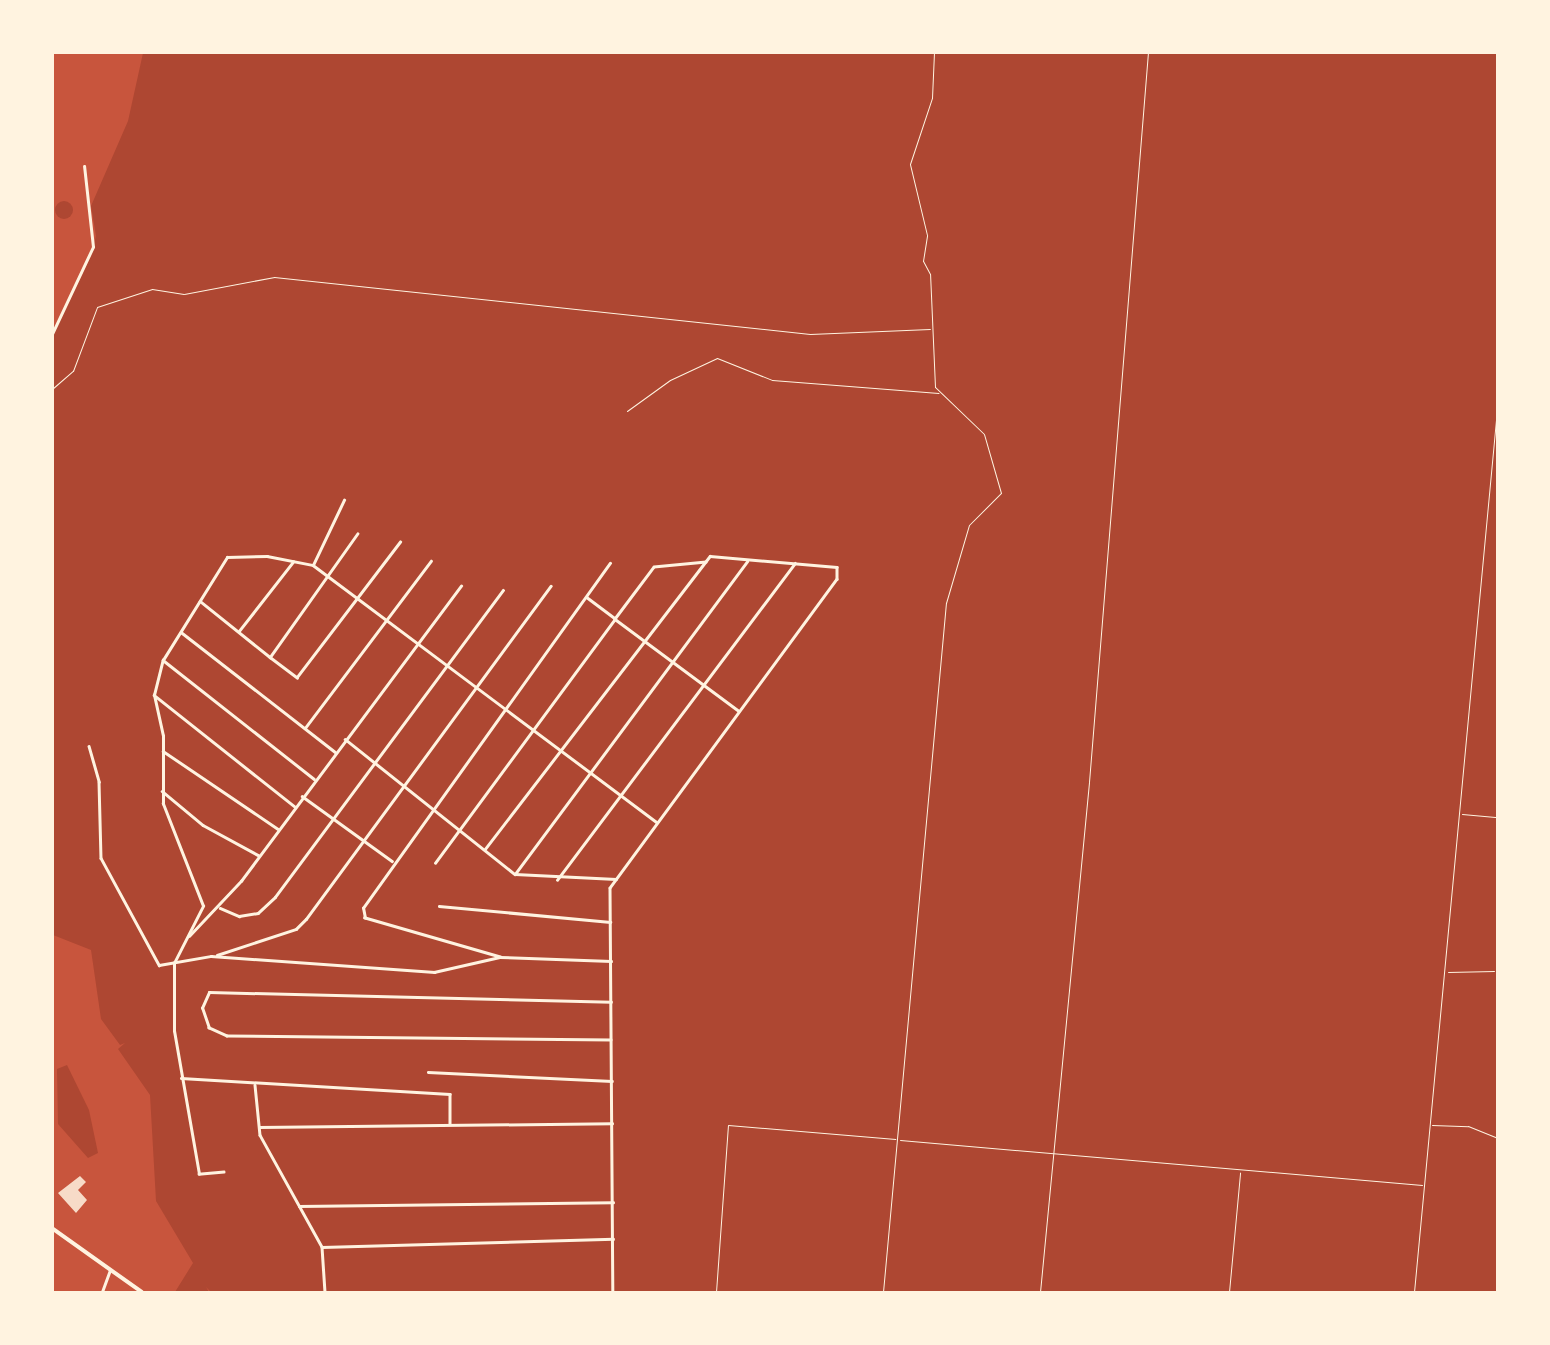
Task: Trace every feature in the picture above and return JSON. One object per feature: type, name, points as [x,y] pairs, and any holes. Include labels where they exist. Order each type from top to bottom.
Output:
[{"type":"main road","points":[[52,1228],[142,1293]]},
{"type":"street","points":[[52,334],[93,247],[84,166]]},
{"type":"street","points":[[313,565],[344,500]]},
{"type":"street","points":[[270,657],[357,534]]},
{"type":"street","points":[[200,601],[297,677],[400,542]]},
{"type":"street","points":[[224,1172],[199,1174],[181,1078],[170,1003],[173,964],[203,906],[175,847],[162,791],[163,751],[154,695],[163,660],[233,555],[313,565],[656,822]]},
{"type":"street","points":[[485,849],[710,556],[748,562],[829,564],[839,573],[610,888],[613,1293]]},
{"type":"street","points":[[305,728],[430,561]]},
{"type":"street","points":[[239,631],[293,562]]},
{"type":"street","points":[[435,863],[654,567],[706,562]]},
{"type":"street","points":[[516,874],[748,562]]},
{"type":"street","points":[[610,563],[587,598],[432,805],[363,908],[365,918],[500,957],[611,961]]},
{"type":"street","points":[[557,880],[794,563]]},
{"type":"street","points":[[187,938],[220,908],[416,641],[461,586]]},
{"type":"street","points":[[89,746],[99,782],[101,858],[155,963],[173,964],[213,956],[296,929],[551,586]]},
{"type":"street","points":[[220,908],[239,916],[258,913],[503,590]]},
{"type":"street","points":[[587,598],[739,712]]},
{"type":"street","points":[[181,632],[335,752]]},
{"type":"street","points":[[163,660],[315,780]]},
{"type":"street","points":[[154,695],[295,806]]},
{"type":"street","points":[[345,739],[432,805],[516,874],[557,880],[617,878]]},
{"type":"street","points":[[163,751],[278,829]]},
{"type":"street","points":[[162,791],[203,825],[259,856]]},
{"type":"street","points":[[302,796],[392,861]]},
{"type":"street","points":[[439,906],[610,922]]},
{"type":"street","points":[[213,956],[434,972],[500,957]]},
{"type":"street","points":[[611,1002],[209,992],[201,1008],[209,1028],[227,1036],[611,1040]]},
{"type":"street","points":[[428,1072],[612,1081]]},
{"type":"street","points":[[181,1078],[256,1085],[450,1094],[450,1124]]},
{"type":"street","points":[[256,1085],[259,1127],[322,1247],[325,1293]]},
{"type":"street","points":[[259,1127],[612,1123]]},
{"type":"street","points":[[299,1206],[613,1202]]},
{"type":"street","points":[[322,1247],[613,1239]]},
{"type":"street","points":[[102,1293],[110,1270]]},
{"type":"path","points":[[934,52],[932,98],[910,164],[927,235],[923,261],[940,394]]},
{"type":"path","points":[[1040,1293],[1089,782],[1148,52]]},
{"type":"path","points":[[52,389],[73,371],[97,307],[152,289],[205,291],[274,276],[810,334],[933,330]]},
{"type":"path","points":[[627,411],[670,380],[717,358],[772,380],[940,394],[984,434],[1002,493],[969,525],[947,593],[883,1293]]},
{"type":"path","points":[[1414,1293],[1497,398]]},
{"type":"path","points":[[1460,814],[1497,817]]},
{"type":"path","points":[[1445,972],[1494,971]]},
{"type":"path","points":[[716,1293],[728,1125],[1424,1185]]},
{"type":"path","points":[[1430,1125],[1468,1126],[1497,1138]]},
{"type":"path","points":[[1229,1293],[1240,1170]]},
{"type":"shaded area","points":[[143,53],[1497,53],[1497,1292],[211,1292],[206,1287],[209,1292],[175,1292],[193,1263],[156,1201],[150,1095],[118,1049],[125,1043],[120,1045],[101,1019],[91,950],[53,935],[53,335],[91,256],[96,236],[91,206],[128,121]]},
{"type":"shaded area","points":[[64,201],[70,204],[73,210],[70,216],[64,219],[58,216],[55,210],[58,204]]},
{"type":"shaded area","points":[[67,1065],[89,1110],[98,1153],[88,1158],[58,1124],[57,1069]]},
{"type":"building","points":[[80,1176],[86,1182],[78,1190],[87,1200],[76,1213],[58,1193]]}]
